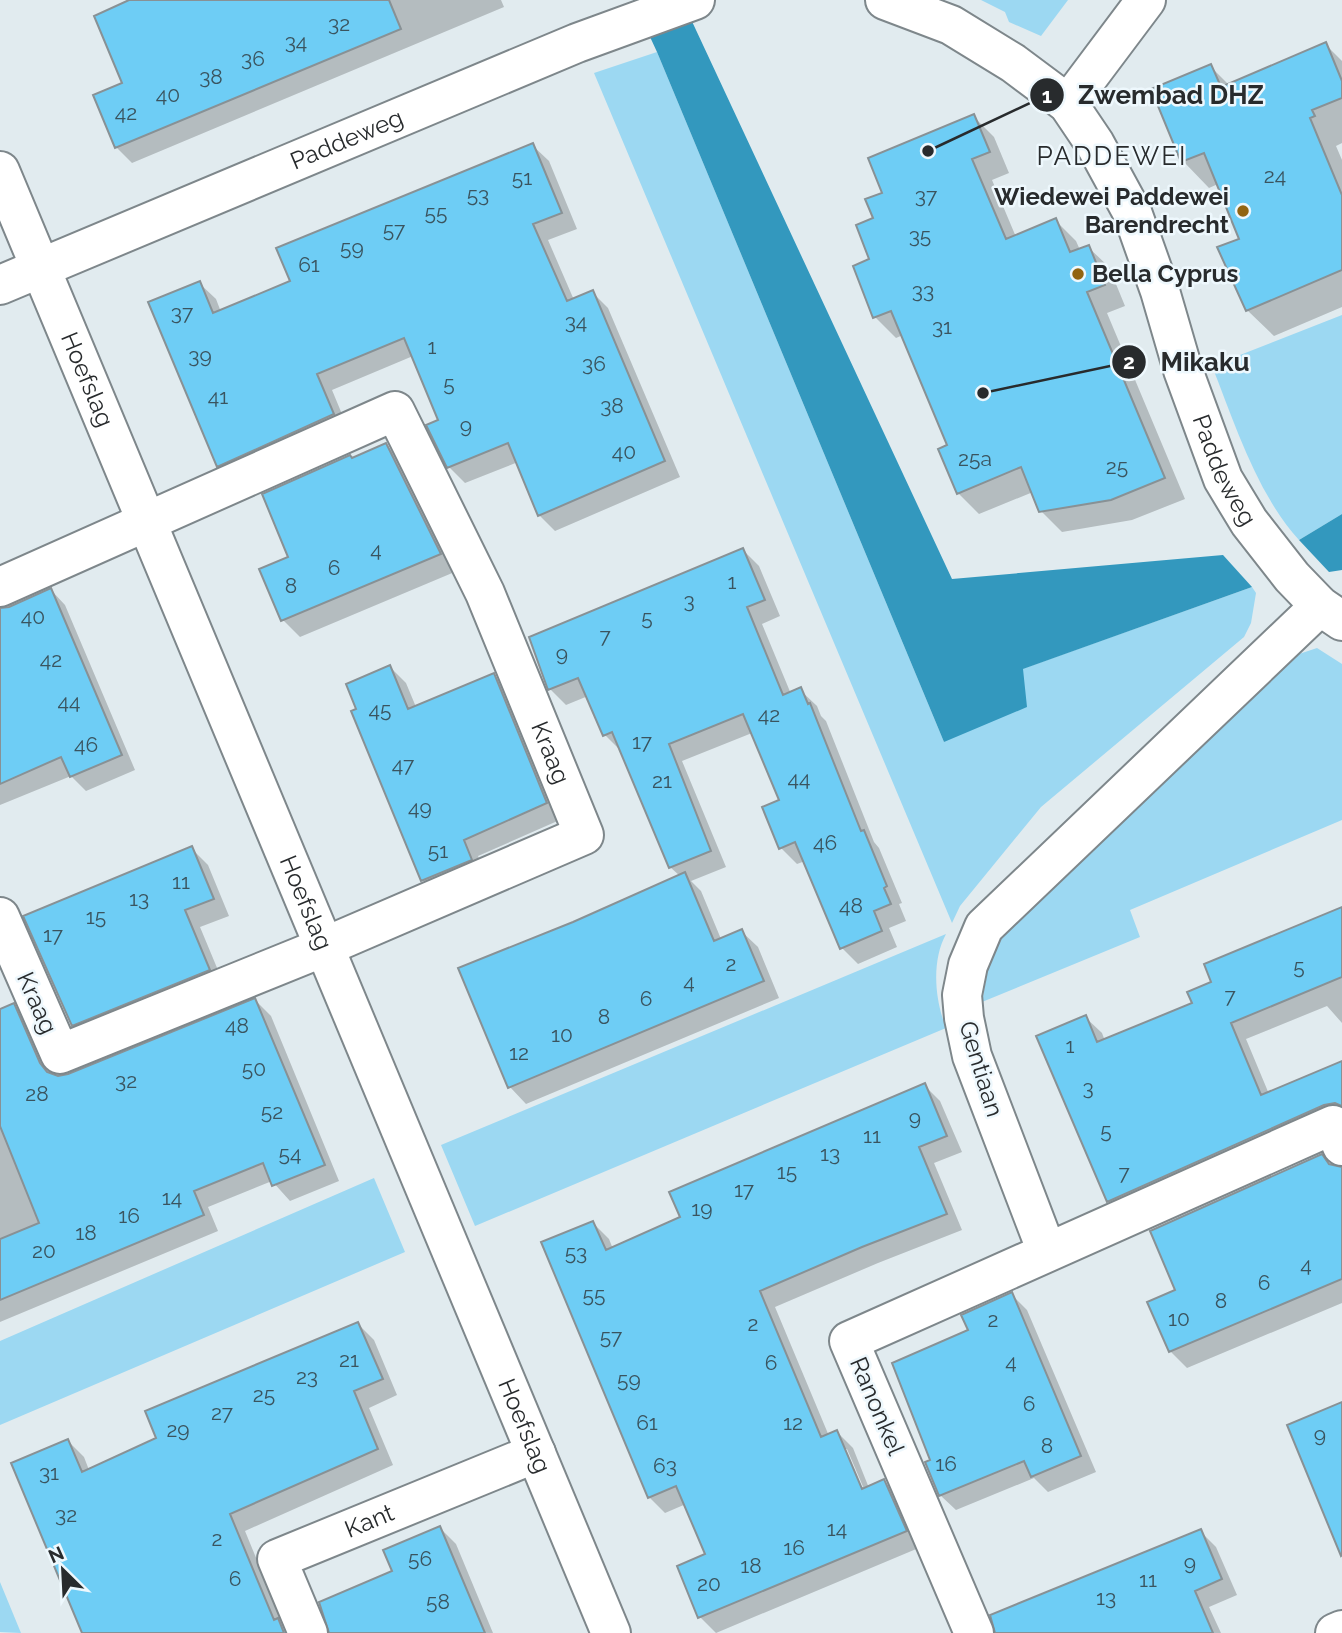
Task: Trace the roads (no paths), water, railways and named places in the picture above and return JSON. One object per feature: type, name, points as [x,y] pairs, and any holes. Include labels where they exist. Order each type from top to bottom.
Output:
[{"type":"street","name":"Paddeweg","points":[[0,285],[636,20],[695,0]]},
{"type":"street","name":"Paddeweg","points":[[885,0],[951,25],[1013,63],[1068,104],[1132,212],[1160,291],[1183,370],[1223,479],[1249,522],[1292,577],[1331,613]]},
{"type":"street","points":[[1068,104],[1146,0]]},
{"type":"street","name":"Hoefslag","points":[[0,171],[611,1633]]},
{"type":"street","name":"Kraag","points":[[0,587],[395,411],[485,593],[584,835],[324,947],[60,1054],[0,917]]},
{"type":"street","name":"Gentiaan","points":[[1047,1252],[972,1056],[962,995],[968,965],[984,927],[1331,613]]},
{"type":"street","points":[[1047,1252],[1333,1125],[1342,1146]]},
{"type":"street","name":"Ranonkel","points":[[974,1633],[849,1340],[1047,1252]]},
{"type":"street","name":"Kant","points":[[307,1633],[277,1559],[536,1453]]},
{"type":"street","points":[[1335,1633],[1342,1630]]},
{"type":"place","name":"Zwembad DHZ","points":[[928,151]]},
{"type":"place","name":"Wiedewei Paddewei Barendrecht","points":[[1243,211]]},
{"type":"place","name":"Bella Cyprus","points":[[1078,274]]},
{"type":"place","name":"Mikaku","points":[[983,393]]},
{"type":"district","name":"PADDEWEI","points":[[1112,156]]}]
